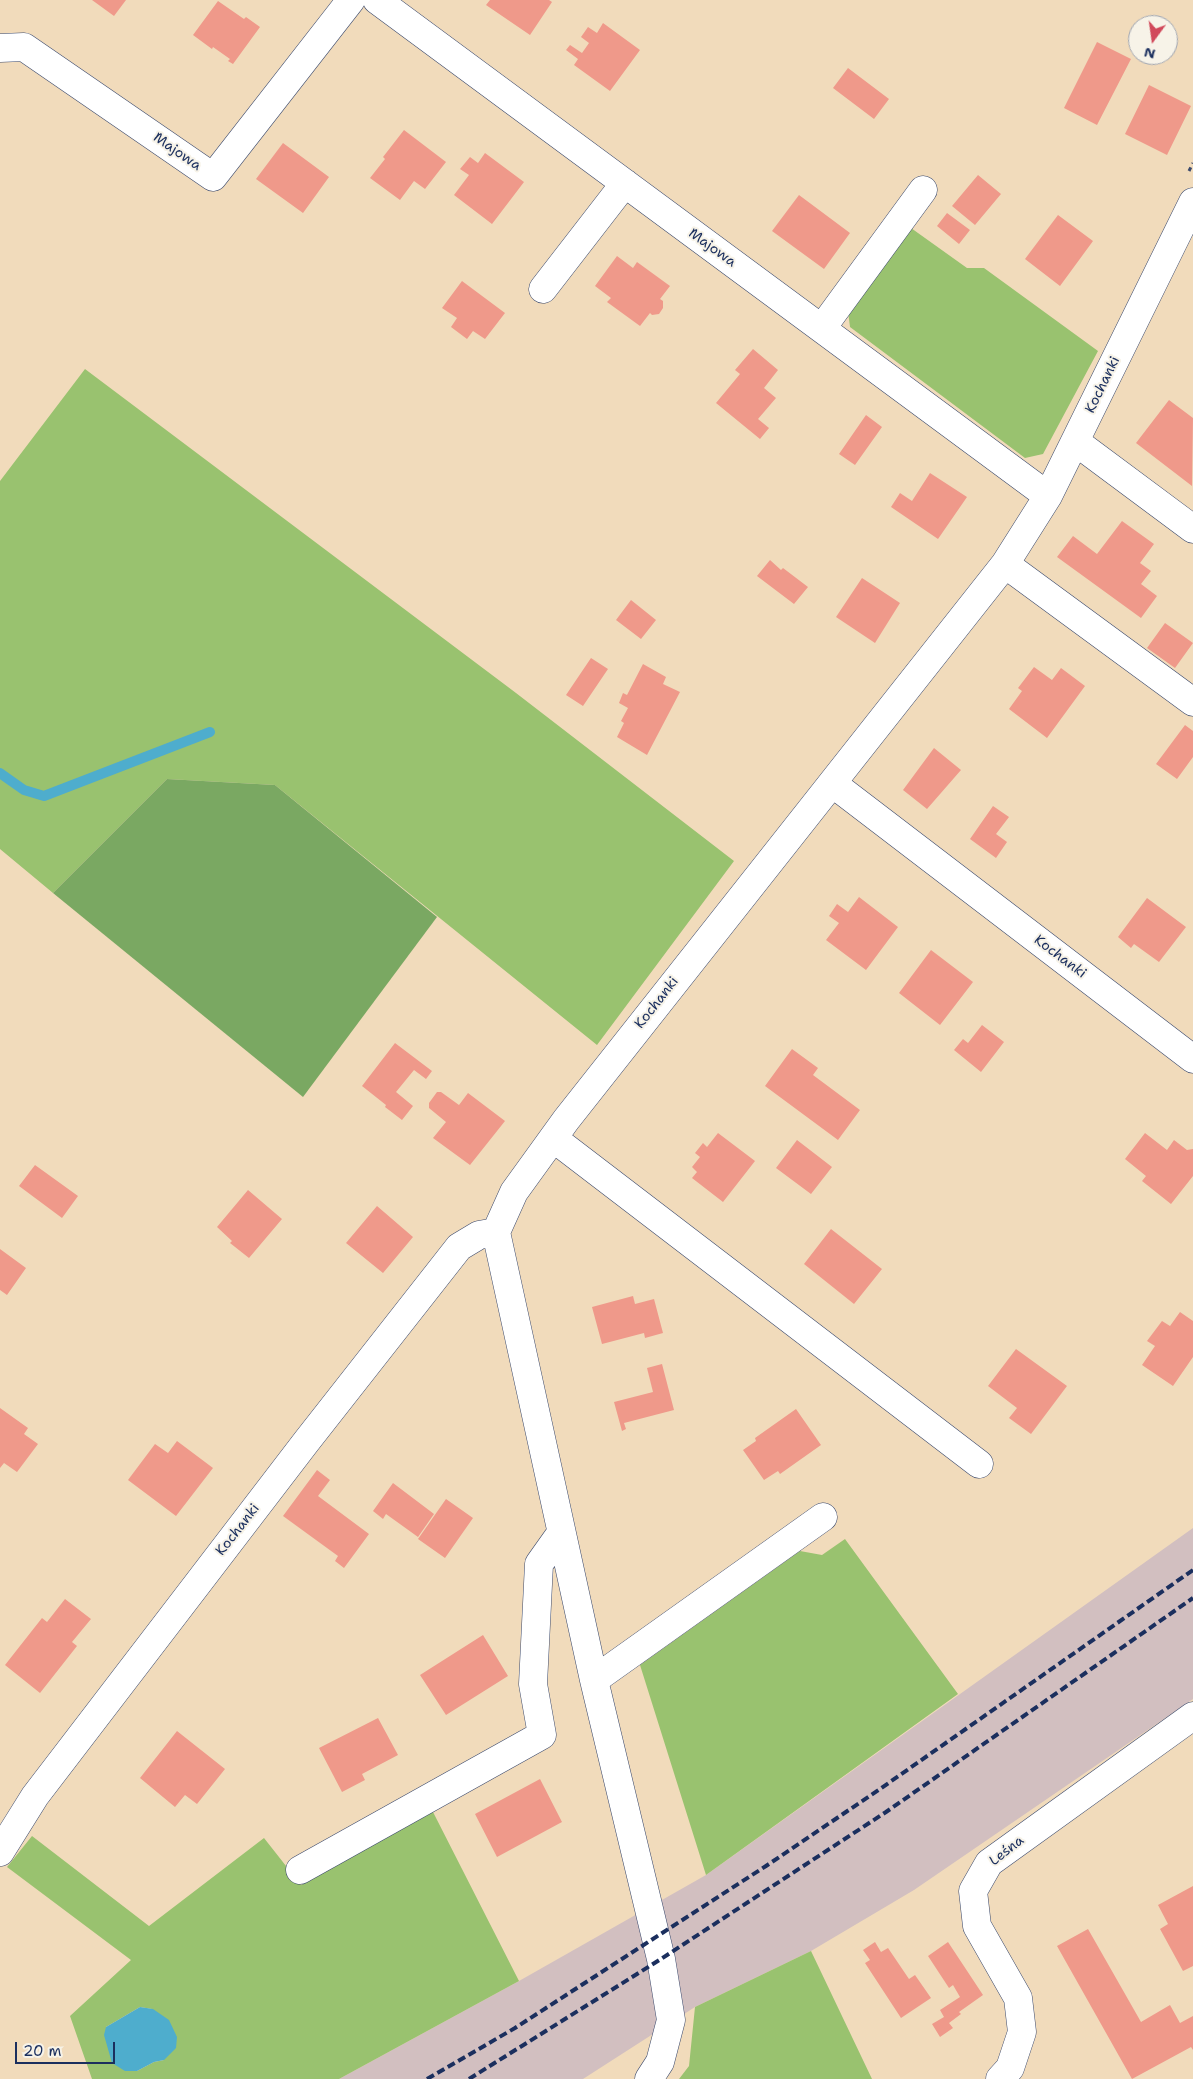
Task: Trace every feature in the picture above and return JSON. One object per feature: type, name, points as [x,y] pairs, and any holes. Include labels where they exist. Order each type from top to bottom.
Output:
[{"type":"street","name":"Majowa","points":[[0,48],[24,47],[213,177],[352,0]]},
{"type":"street","name":"Majowa","points":[[377,0],[1048,496]]},
{"type":"street","points":[[543,289],[625,183]]},
{"type":"street","points":[[822,328],[923,190]]},
{"type":"street","name":"Kochanki","points":[[0,1852],[35,1796],[282,1473],[459,1247],[479,1235],[496,1232],[514,1192],[566,1120],[1005,564],[1048,496],[1193,202]]},
{"type":"street","points":[[1076,442],[1193,529]]},
{"type":"street","points":[[1005,564],[1193,702]]},
{"type":"street","name":"Kochanki","points":[[832,783],[1193,1059]]},
{"type":"street","points":[[553,1138],[979,1464]]},
{"type":"street","points":[[496,1232],[594,1680],[661,1959],[670,2020],[660,2062],[648,2079]]},
{"type":"street","points":[[594,1680],[823,1517]]},
{"type":"street","points":[[300,1870],[542,1735],[533,1684],[539,1564],[561,1533]]},
{"type":"street","name":"Leśna","points":[[1000,2079],[1010,2068],[1022,2032],[1018,1998],[977,1926],[973,1891],[989,1863],[1193,1716]]},
{"type":"shaded area","points":[[1193,1528],[1193,1699],[914,1890],[811,1951],[695,2007],[583,2079],[339,2079],[519,1981],[706,1875]]},
{"type":"green space","points":[[911,228],[967,268],[984,268],[1098,351],[1043,454],[1025,458],[850,327],[848,311]]},
{"type":"green space","points":[[85,369],[516,693],[734,861],[597,1045],[275,785],[167,779],[53,893],[0,849],[0,481]]},
{"type":"green space","points":[[167,779],[275,785],[437,917],[303,1097],[53,893]]},
{"type":"green space","points":[[845,1539],[958,1694],[706,1875],[640,1665],[800,1551],[822,1555]]},
{"type":"green space","points":[[433,1812],[519,1981],[339,2079],[92,2079],[70,2016],[131,1960],[7,1867],[32,1836],[149,1926],[264,1838],[301,1885]],"holes":[[[140,2007],[152,2009],[164,2060],[154,2062],[137,2071],[106,2027]]]},
{"type":"green space","points":[[811,1951],[872,2079],[679,2079],[689,2066],[695,2007]]},
{"type":"water","points":[[140,2007],[153,2009],[169,2020],[177,2037],[176,2048],[164,2060],[154,2062],[137,2071],[125,2071],[112,2063],[104,2035],[106,2027]]},
{"type":"building","points":[[92,0],[126,0],[114,16]]},
{"type":"building","points":[[490,0],[549,0],[552,2],[530,35],[486,5]]},
{"type":"building","points":[[218,1],[244,19],[246,17],[260,27],[233,64],[228,61],[230,59],[193,35]]},
{"type":"building","points":[[603,23],[640,50],[610,91],[574,65],[578,59],[566,50],[570,45],[582,53],[589,43],[581,37],[588,27],[597,33]]},
{"type":"building","points":[[1097,42],[1128,58],[1128,65],[1097,125],[1064,108]]},
{"type":"building","points":[[848,68],[889,99],[874,119],[833,88]]},
{"type":"building","points":[[1149,85],[1191,106],[1167,155],[1125,134]]},
{"type":"building","points":[[404,130],[446,162],[425,189],[414,181],[400,200],[370,178],[385,159],[383,157]]},
{"type":"building","points":[[283,143],[329,177],[303,213],[256,179]]},
{"type":"building","points":[[485,153],[524,182],[492,224],[454,195],[469,175],[460,169],[470,157],[478,163]]},
{"type":"building","points":[[978,175],[1001,194],[975,225],[952,206]]},
{"type":"building","points":[[799,195],[850,233],[824,269],[772,231]]},
{"type":"building","points":[[947,213],[970,230],[959,244],[937,226]]},
{"type":"building","points":[[1058,215],[1093,241],[1060,286],[1025,259]]},
{"type":"building","points":[[617,256],[633,268],[637,262],[670,286],[660,299],[663,301],[663,308],[659,314],[652,315],[650,313],[640,326],[607,302],[611,298],[595,286]]},
{"type":"building","points":[[462,281],[505,313],[485,339],[473,331],[467,339],[451,327],[457,318],[442,308]]},
{"type":"building","points":[[753,349],[778,370],[764,388],[776,398],[758,419],[769,428],[760,439],[716,403],[740,374],[735,370]]},
{"type":"building","points":[[1169,400],[1193,418],[1192,486],[1136,443]]},
{"type":"building","points":[[866,415],[882,427],[855,465],[839,454]]},
{"type":"building","points":[[930,473],[967,497],[938,539],[891,507],[900,493],[912,501]]},
{"type":"building","points":[[1122,521],[1154,544],[1140,563],[1151,571],[1141,584],[1157,596],[1141,618],[1057,557],[1073,536],[1097,554]]},
{"type":"building","points":[[770,560],[781,570],[783,568],[808,587],[794,604],[757,576]]},
{"type":"building","points":[[862,578],[900,603],[875,643],[836,617]]},
{"type":"building","points":[[631,600],[656,620],[641,639],[616,620]]},
{"type":"building","points":[[1165,623],[1193,643],[1175,668],[1147,648]]},
{"type":"building","points":[[591,658],[608,669],[583,706],[566,695]]},
{"type":"building","points":[[643,664],[666,677],[663,684],[680,692],[647,755],[617,737],[624,723],[621,721],[628,708],[619,703],[623,693],[627,695]]},
{"type":"building","points":[[1034,667],[1052,680],[1061,668],[1085,686],[1047,738],[1009,709],[1022,691],[1018,688]]},
{"type":"building","points":[[1185,725],[1193,731],[1193,757],[1177,779],[1156,764]]},
{"type":"building","points":[[934,748],[961,770],[927,809],[903,790]]},
{"type":"building","points":[[993,806],[1009,817],[996,834],[1007,842],[996,858],[970,839]]},
{"type":"building","points":[[859,897],[898,927],[866,970],[826,940],[839,923],[829,916],[837,904],[848,912]]},
{"type":"building","points":[[1147,898],[1186,927],[1159,962],[1134,944],[1131,948],[1118,937]]},
{"type":"building","points":[[931,950],[973,982],[940,1025],[899,993]]},
{"type":"building","points":[[982,1025],[1004,1042],[981,1072],[954,1050],[963,1039],[968,1043]]},
{"type":"building","points":[[395,1043],[432,1071],[426,1079],[414,1070],[396,1092],[413,1106],[402,1120],[362,1086]]},
{"type":"building","points":[[792,1049],[818,1068],[813,1075],[860,1110],[838,1140],[765,1086]]},
{"type":"building","points":[[437,1092],[441,1092],[459,1105],[468,1093],[505,1121],[470,1165],[433,1138],[446,1122],[429,1108],[429,1103]]},
{"type":"building","points":[[718,1133],[755,1161],[723,1202],[692,1178],[697,1172],[692,1167],[700,1157],[695,1153],[703,1143],[707,1147]]},
{"type":"building","points":[[1145,1133],[1167,1150],[1174,1140],[1187,1150],[1193,1149],[1193,1176],[1171,1204],[1142,1181],[1146,1176],[1125,1159]]},
{"type":"building","points":[[797,1140],[832,1167],[811,1194],[776,1168]]},
{"type":"building","points":[[35,1165],[78,1196],[62,1218],[19,1186]]},
{"type":"building","points":[[248,1190],[282,1219],[249,1258],[230,1243],[232,1241],[217,1227]]},
{"type":"building","points":[[377,1206],[413,1237],[383,1273],[346,1243]]},
{"type":"building","points":[[831,1229],[882,1269],[854,1304],[804,1264]]},
{"type":"building","points":[[0,1249],[26,1268],[7,1295],[0,1290]]},
{"type":"building","points":[[633,1296],[635,1304],[654,1299],[663,1333],[645,1338],[644,1333],[602,1344],[592,1307]]},
{"type":"building","points":[[1180,1312],[1193,1321],[1193,1357],[1173,1386],[1142,1365],[1155,1346],[1147,1341],[1162,1321],[1170,1326]]},
{"type":"building","points":[[1016,1349],[1067,1386],[1031,1434],[1009,1418],[1017,1408],[988,1386]]},
{"type":"building","points":[[662,1364],[674,1410],[624,1423],[626,1429],[622,1431],[614,1402],[653,1392],[647,1368]]},
{"type":"building","points":[[0,1408],[28,1428],[24,1434],[38,1444],[17,1472],[4,1463],[0,1468]]},
{"type":"building","points":[[796,1409],[821,1445],[780,1474],[778,1471],[764,1480],[743,1450],[756,1441],[755,1438]]},
{"type":"building","points":[[177,1441],[213,1468],[176,1516],[128,1480],[155,1444],[168,1453]]},
{"type":"building","points":[[317,1470],[330,1480],[318,1496],[369,1534],[344,1568],[335,1561],[338,1556],[283,1516]]},
{"type":"building","points":[[393,1483],[434,1514],[418,1537],[386,1514],[383,1519],[373,1511]]},
{"type":"building","points":[[446,1499],[473,1518],[445,1558],[418,1539]]},
{"type":"building","points":[[65,1599],[91,1619],[72,1642],[77,1646],[40,1693],[5,1665],[42,1618],[47,1622]]},
{"type":"building","points":[[483,1635],[508,1676],[446,1715],[420,1675]]},
{"type":"building","points":[[378,1718],[398,1755],[362,1774],[365,1780],[342,1792],[319,1748]]},
{"type":"building","points":[[177,1731],[225,1769],[197,1804],[185,1795],[175,1807],[140,1778]]},
{"type":"building","points":[[540,1779],[562,1822],[497,1857],[475,1814]]},
{"type":"building","points":[[1193,1886],[1193,1966],[1183,1971],[1160,1929],[1168,1924],[1158,1905]]},
{"type":"building","points":[[1088,1929],[1141,2022],[1170,2005],[1180,2023],[1193,2016],[1193,2050],[1191,2047],[1132,2079],[1057,1946]]},
{"type":"building","points":[[875,1942],[881,1952],[888,1948],[909,1979],[915,1975],[931,1998],[901,2018],[865,1963],[870,1960],[863,1950]]},
{"type":"building","points":[[948,1942],[983,1995],[959,2012],[961,2014],[949,2023],[953,2028],[940,2037],[932,2024],[944,2017],[940,2010],[960,1997],[953,1985],[949,1988],[928,1956]]},
{"type":"waterway","points":[[0,773],[24,790],[44,796],[210,732]]},
{"type":"railway","points":[[427,2079],[515,2028],[766,1866],[880,1789],[1193,1570]]},
{"type":"railway","points":[[469,2079],[661,1959],[886,1812],[1193,1598]]}]
